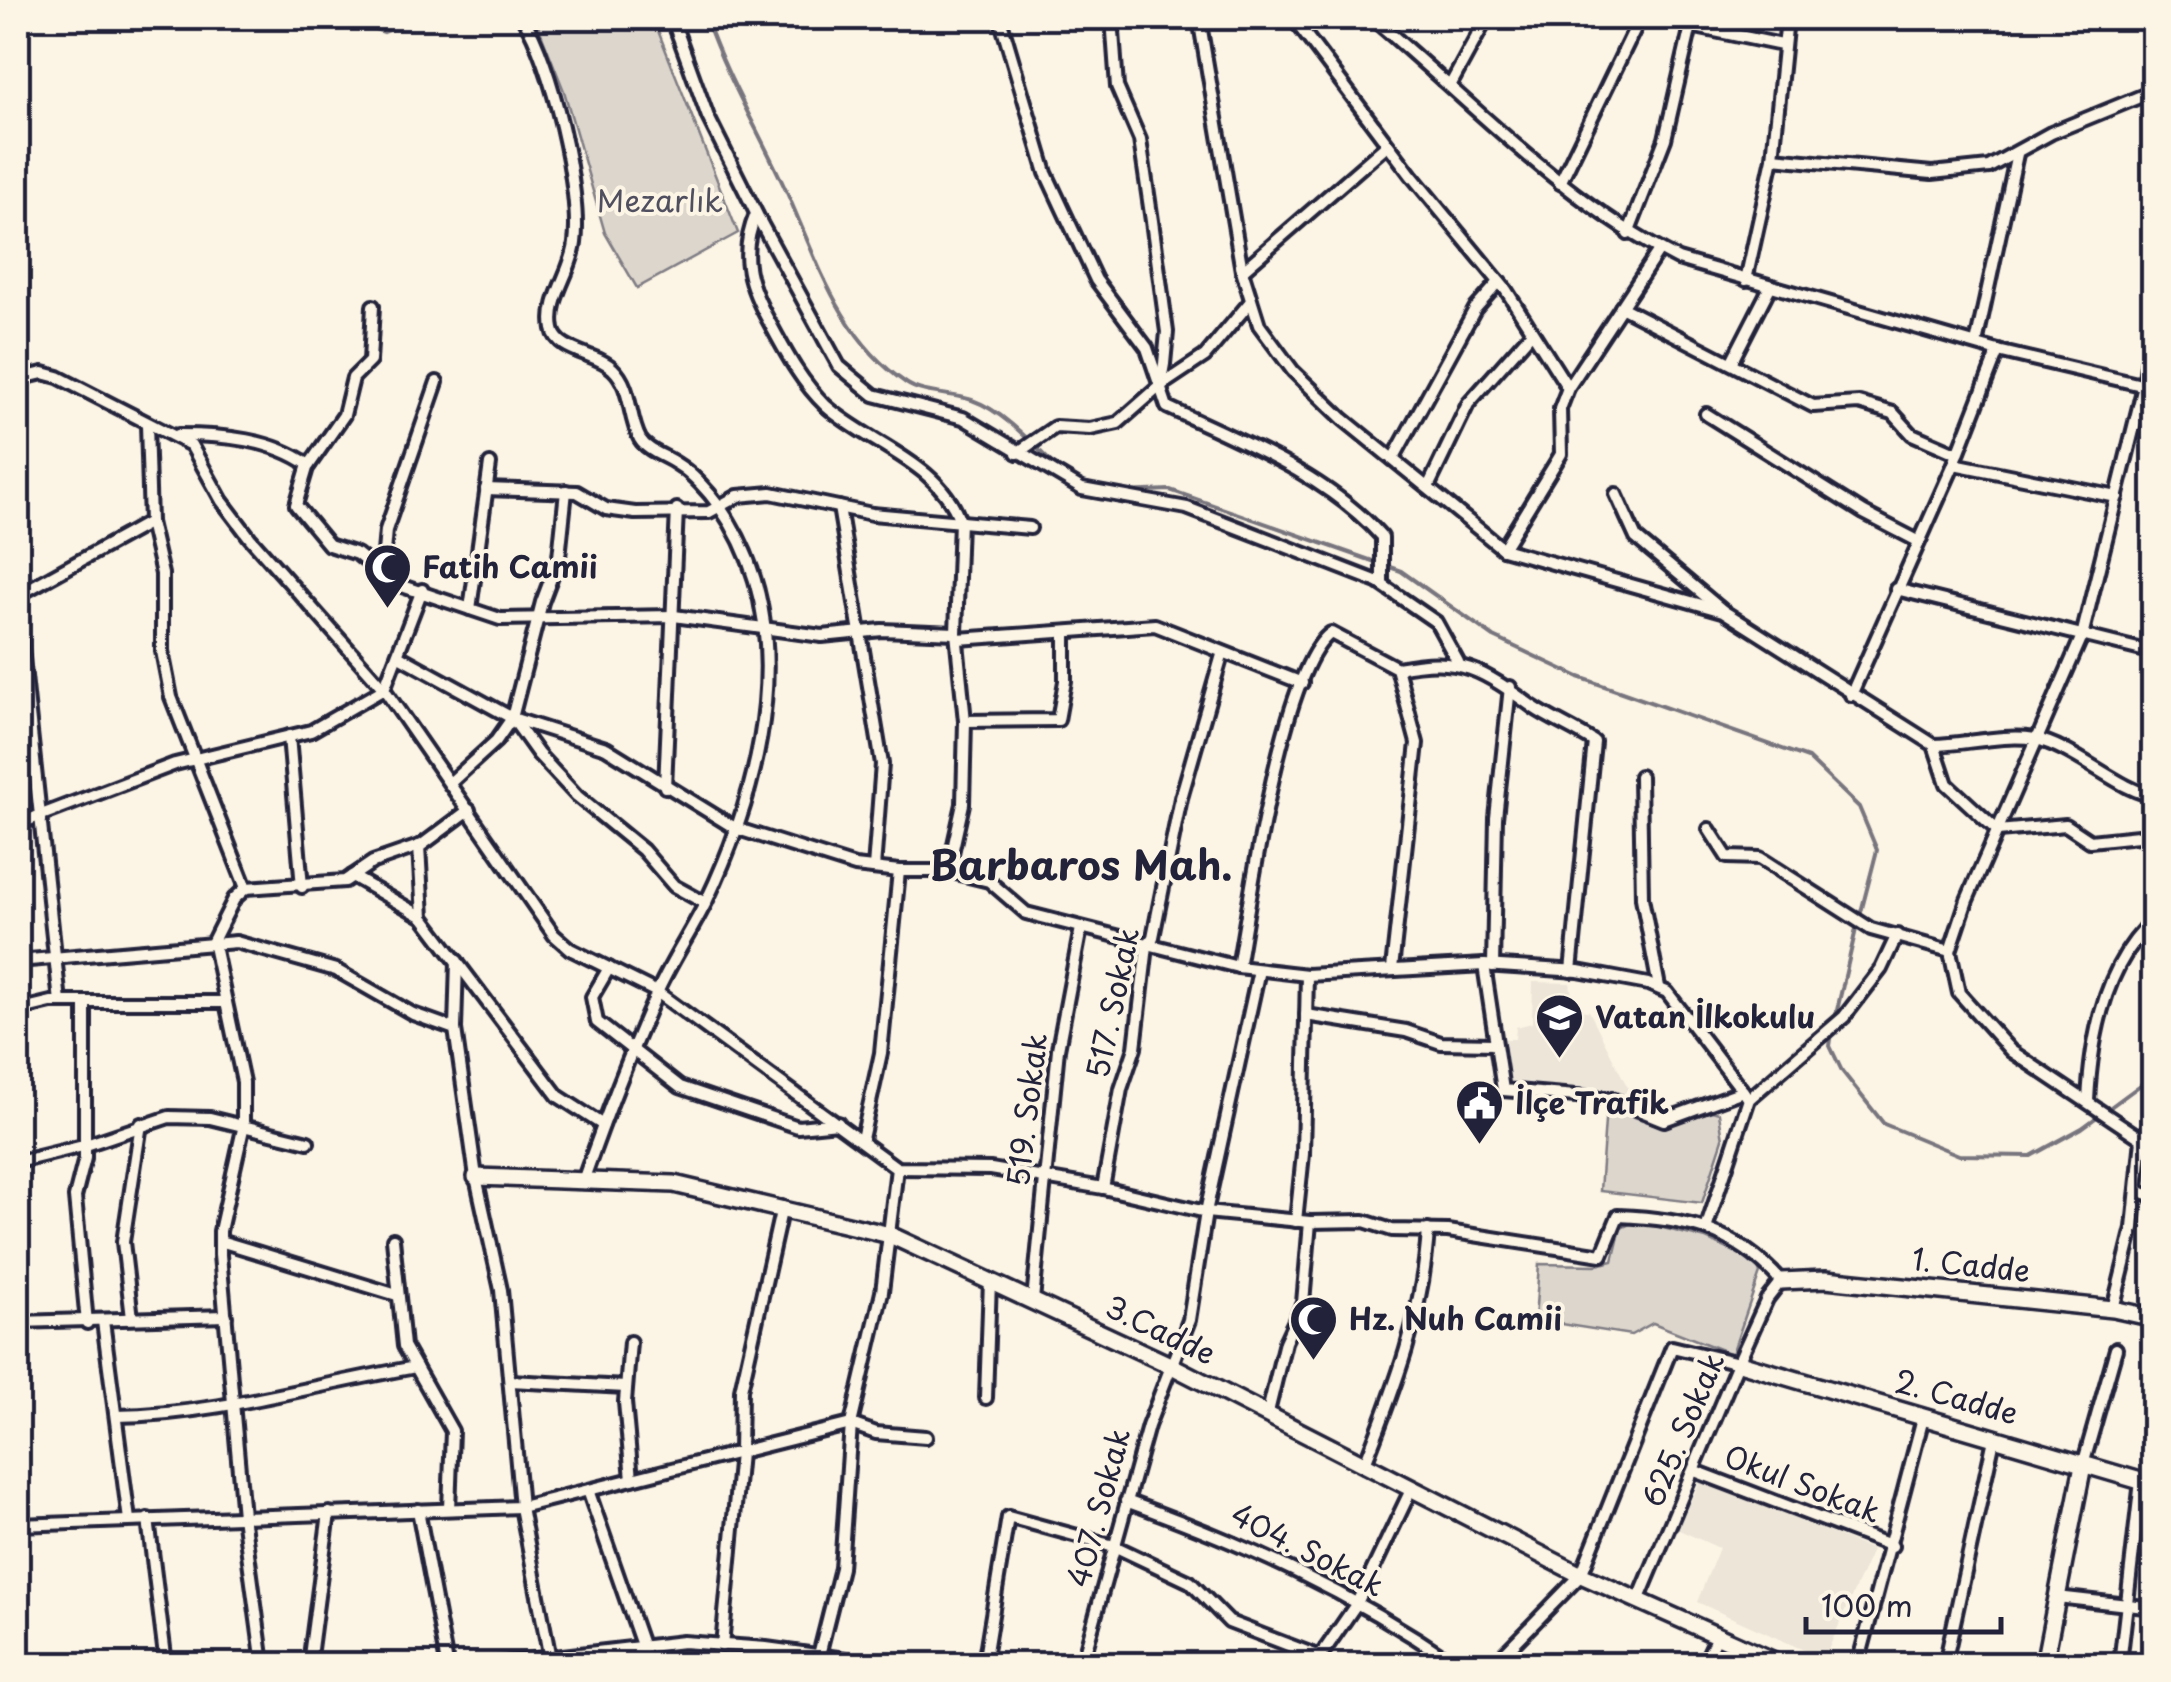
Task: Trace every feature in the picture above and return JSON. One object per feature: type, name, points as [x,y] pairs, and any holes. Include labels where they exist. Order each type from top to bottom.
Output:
[{"type":"street","points":[[523,18],[533,34],[551,89],[578,208],[575,248],[553,307],[553,332],[562,343],[600,358],[616,371],[640,438],[681,466],[719,506],[758,580],[766,631],[766,693],[754,769],[736,828],[706,902],[657,992],[584,1178]]},
{"type":"street","points":[[672,18],[708,117],[756,214],[839,366],[874,395],[963,418],[1082,490],[1187,508],[1382,584],[1436,622],[1458,662]]},
{"type":"street","points":[[1000,18],[1046,173],[1096,280],[1114,309],[1148,348],[1168,407],[1330,489],[1382,537],[1386,558],[1382,584]]},
{"type":"street","points":[[1112,18],[1117,87],[1140,140],[1155,239],[1166,332],[1160,386]]},
{"type":"street","points":[[1198,18],[1242,271],[1258,324],[1293,371],[1504,549],[1722,611]]},
{"type":"street","points":[[1293,18],[1387,145],[1499,282],[1568,388]]},
{"type":"street","points":[[1372,18],[1452,84],[1560,184],[1628,234],[1659,250],[1746,280],[1998,351],[2148,387]]},
{"type":"street","points":[[1452,84],[1487,18]]},
{"type":"street","points":[[1560,184],[1640,18]]},
{"type":"street","points":[[1676,18],[1692,26],[1782,45]]},
{"type":"street","points":[[1746,280],[1772,158],[1786,18]]},
{"type":"street","points":[[1628,234],[1665,139],[1692,26]]},
{"type":"street","points":[[1772,158],[1932,172],[1989,167],[2051,134],[2154,91]]},
{"type":"street","points":[[1242,271],[1387,145]]},
{"type":"street","points":[[1976,344],[2016,154]]},
{"type":"street","points":[[756,214],[746,238],[750,286],[794,370],[828,408],[916,466],[960,520],[957,636],[965,721],[963,804],[948,871]]},
{"type":"street","points":[[1504,549],[1560,454],[1560,409],[1568,388],[1659,250]]},
{"type":"street","points":[[1393,459],[1455,342],[1475,309],[1499,282]]},
{"type":"street","points":[[1731,362],[1770,286]]},
{"type":"street","points":[[1020,451],[1055,427],[1090,429],[1118,424],[1160,386],[1206,356],[1226,326],[1252,301]]},
{"type":"street","points":[[372,306],[370,361],[354,378],[344,415],[309,465],[296,504],[305,520],[329,545],[357,554],[393,584],[516,622],[674,616],[822,636],[860,632],[957,636],[1065,633],[1155,625],[1222,655],[1302,683]]},
{"type":"street","points":[[1621,308],[1814,406],[1859,403],[1892,414],[1912,434],[1956,459],[2117,497]]},
{"type":"street","points":[[2142,1139],[2011,1051],[1959,993],[1950,951],[2082,636],[2148,387],[2154,316]]},
{"type":"street","points":[[1428,486],[1468,404],[1532,332]]},
{"type":"street","points":[[1850,694],[1956,459],[1998,351]]},
{"type":"street","points":[[18,379],[43,373],[58,378],[147,424],[178,435],[191,445],[250,538],[384,689],[554,935],[570,949],[657,992],[897,1168],[990,1169],[1103,1188],[1206,1212],[1310,1222],[1364,1221],[1392,1230],[1428,1230],[1602,1255],[1618,1216],[1706,1226],[1760,1257],[1781,1282]]},
{"type":"street","points":[[382,575],[386,530],[436,382]]},
{"type":"street","points":[[1706,414],[1864,513],[1918,540]]},
{"type":"street","points":[[147,424],[150,522],[162,574],[162,651],[170,698],[246,888]]},
{"type":"street","points":[[178,435],[213,435],[286,449],[309,465]]},
{"type":"street","points":[[470,608],[481,556],[490,464]]},
{"type":"street","points":[[486,489],[578,492],[606,508],[635,512],[709,512],[751,492],[839,508],[1030,528]]},
{"type":"street","points":[[450,784],[496,741],[512,718],[541,620],[542,602],[559,558],[566,492]]},
{"type":"street","points":[[1616,494],[1636,538],[1722,611],[1934,745],[2036,739],[2154,795]]},
{"type":"street","points":[[839,508],[882,764],[874,868]]},
{"type":"street","points":[[665,787],[677,509]]},
{"type":"street","points":[[18,595],[150,522]]},
{"type":"street","points":[[1896,589],[2154,653]]},
{"type":"street","points":[[18,824],[193,760],[311,731],[384,689],[422,590]]},
{"type":"street","points":[[18,612],[60,1002]]},
{"type":"street","points":[[965,721],[1058,720],[1065,682],[1065,633]]},
{"type":"street","points":[[1238,967],[1288,715],[1320,641],[1331,634],[1397,668],[1458,662],[1510,687],[1534,708],[1594,742],[1571,971]]},
{"type":"street","name":"517. Sokak","points":[[1103,1188],[1121,1089],[1135,1048],[1147,946],[1153,937],[1181,798],[1222,655]]},
{"type":"street","points":[[399,656],[512,718],[606,748],[736,828],[874,868],[948,871],[989,881],[1026,913],[1147,946],[1238,967],[1307,975],[1488,965],[1571,971],[1659,987]]},
{"type":"street","points":[[1392,969],[1417,743],[1397,668]]},
{"type":"street","points":[[1510,687],[1496,818],[1488,965],[1494,1044],[1504,1090],[1612,1099],[1664,1120],[1746,1095],[1844,1017],[1880,969],[1897,936]]},
{"type":"street","points":[[512,718],[538,754],[590,807],[643,850],[674,886],[706,902]]},
{"type":"street","points":[[289,736],[302,888]]},
{"type":"street","points":[[1934,745],[1946,784],[1998,832],[2066,825],[2090,841],[2138,836],[2154,840]]},
{"type":"street","points":[[1640,776],[1642,898],[1659,987],[1746,1095]]},
{"type":"street","points":[[263,1664],[242,1516],[220,1242],[243,1129],[243,1082],[213,941],[234,899],[246,888],[302,888],[352,876],[372,862],[419,846],[469,810]]},
{"type":"street","points":[[1709,830],[1726,857],[1760,858],[1871,929],[1950,951]]},
{"type":"street","points":[[419,846],[423,918]]},
{"type":"street","points":[[862,1139],[881,1053],[900,872]]},
{"type":"street","points":[[352,876],[423,918],[558,1096],[603,1125]]},
{"type":"street","points":[[2088,1100],[2090,1052],[2102,1005],[2140,932],[2154,920]]},
{"type":"street","name":"519. Sokak","points":[[1033,1300],[1058,1049],[1082,928]]},
{"type":"street","points":[[18,961],[236,942],[336,970],[413,1014],[455,1029]]},
{"type":"street","points":[[456,961],[455,1029],[476,1177],[501,1290],[521,1506],[551,1661]]},
{"type":"street","points":[[609,968],[592,997],[597,1022],[680,1088],[798,1126],[839,1123]]},
{"type":"street","name":"407. Sokak","points":[[1084,1660],[1126,1502],[1170,1365],[1189,1320],[1206,1212],[1259,970]]},
{"type":"street","points":[[1296,1221],[1303,1154],[1307,975]]},
{"type":"street","points":[[18,1010],[60,1002],[226,1002]]},
{"type":"street","points":[[85,1003],[84,1146],[76,1197],[87,1323]]},
{"type":"street","points":[[1306,1015],[1406,1031],[1441,1043],[1494,1044]]},
{"type":"street","points":[[1706,1226],[1746,1095]]},
{"type":"street","points":[[2113,1309],[2133,1228],[2142,1139],[2154,1116]]},
{"type":"street","points":[[18,1162],[84,1146],[168,1118],[210,1118],[308,1142]]},
{"type":"street","points":[[132,1318],[124,1242],[141,1124]]},
{"type":"street","points":[[819,1655],[840,1568],[851,1424],[882,1292],[897,1168]]},
{"type":"street","name":"3.Cadde","points":[[476,1177],[674,1184],[890,1235],[1170,1365],[1581,1575],[1781,1664]]},
{"type":"street","points":[[2137,1191],[2154,1196]]},
{"type":"street","points":[[722,1646],[740,1453],[741,1390],[782,1207]]},
{"type":"street","points":[[1266,1417],[1285,1342],[1303,1304],[1310,1222]]},
{"type":"street","points":[[1364,1466],[1414,1334],[1425,1282],[1428,1230]]},
{"type":"street","points":[[392,1239],[404,1346],[452,1431],[450,1509]]},
{"type":"street","points":[[220,1242],[397,1294]]},
{"type":"street","name":"1. Cadde","points":[[1781,1282],[1826,1279],[2113,1309],[2154,1318]]},
{"type":"street","points":[[986,1398],[990,1280]]},
{"type":"street","name":"625. Sokak","points":[[1638,1600],[1767,1299],[1781,1282]]},
{"type":"street","points":[[18,1322],[226,1316]]},
{"type":"street","points":[[103,1321],[129,1520]]},
{"type":"street","points":[[630,1342],[626,1387],[632,1479]]},
{"type":"street","points":[[1494,1664],[1581,1575],[1672,1348],[1740,1363]]},
{"type":"street","points":[[2044,1664],[2083,1464],[2116,1350]]},
{"type":"street","name":"2. Cadde","points":[[1740,1363],[2147,1483]]},
{"type":"street","points":[[116,1416],[235,1405],[416,1367]]},
{"type":"street","points":[[510,1382],[626,1387]]},
{"type":"street","points":[[1858,1664],[1923,1418]]},
{"type":"street","points":[[18,1526],[521,1506],[589,1493],[851,1424],[876,1432],[926,1438]]},
{"type":"street","points":[[1944,1664],[1994,1438]]},
{"type":"street","name":"Okul Sokak","points":[[1695,1471],[1892,1546]]},
{"type":"street","points":[[2120,1664],[2147,1483]]},
{"type":"street","points":[[984,1664],[1008,1517],[1114,1546],[1190,1582],[1229,1622],[1318,1661],[1357,1603],[1411,1490]]},
{"type":"street","points":[[589,1493],[642,1644],[644,1664]]},
{"type":"street","name":"404. Sokak","points":[[1126,1502],[1201,1526],[1357,1603],[1456,1664]]},
{"type":"street","points":[[418,1510],[446,1664]]},
{"type":"street","points":[[309,1664],[329,1513]]},
{"type":"street","points":[[148,1520],[166,1664]]},
{"type":"street","points":[[2057,1597],[2154,1608]]},
{"type":"street","points":[[1704,1664],[1716,1636]]},
{"type":"street","points":[[494,1664],[551,1661],[642,1644],[766,1648],[881,1664]]},
{"type":"street","points":[[764,1664],[766,1648]]},
{"type":"street","points":[[1084,1660],[1114,1664]]},
{"type":"shaded area","name":"Vatan İlkokulu","points":[[1533,982],[1570,983],[1574,1010],[1589,1011],[1633,1098],[1591,1089],[1510,1083],[1501,1039],[1515,1039],[1516,1027],[1532,1023]]},
{"type":"shaded area","points":[[1701,1480],[1872,1550],[1824,1659],[1697,1602],[1719,1548],[1677,1529]]},
{"type":"green space","points":[[372,18],[420,18],[384,33],[373,29]]},
{"type":"green space","name":"Mezarlık","points":[[535,18],[653,18],[738,233],[637,288],[605,233],[564,91]]},
{"type":"green space","points":[[1606,1107],[1663,1127],[1712,1111],[1719,1113],[1723,1139],[1702,1203],[1600,1191]]},
{"type":"green space","points":[[1636,1221],[1706,1239],[1755,1261],[1760,1273],[1732,1354],[1653,1323],[1631,1335],[1535,1320],[1539,1264],[1597,1265],[1613,1261],[1621,1228]]},
{"type":"waterway","points":[[706,18],[818,266],[862,342],[882,364],[913,387],[972,400],[997,413],[1061,472]]},
{"type":"waterway","points":[[1073,479],[1107,489]]},
{"type":"waterway","points":[[1121,492],[1170,490],[1401,571],[1494,637],[1579,677],[1808,758],[1859,807],[1877,850],[1860,916]]},
{"type":"waterway","points":[[1834,1023],[1857,925]]},
{"type":"waterway","points":[[1832,1032],[1830,1046],[1842,1071],[1884,1124],[1959,1155],[2031,1156],[2082,1128],[2154,1075]]},
{"type":"place","name":"Fatih Camii","points":[[387,610]]},
{"type":"place","name":"Vatan İlkokulu","points":[[1560,1060]]},
{"type":"place","name":"İlçe Trafik","points":[[1480,1146]]},
{"type":"place","name":"Hz. Nuh Camii","points":[[1314,1362]]},
{"type":"district","name":"Barbaros Mah.","points":[[1081,866]]}]
